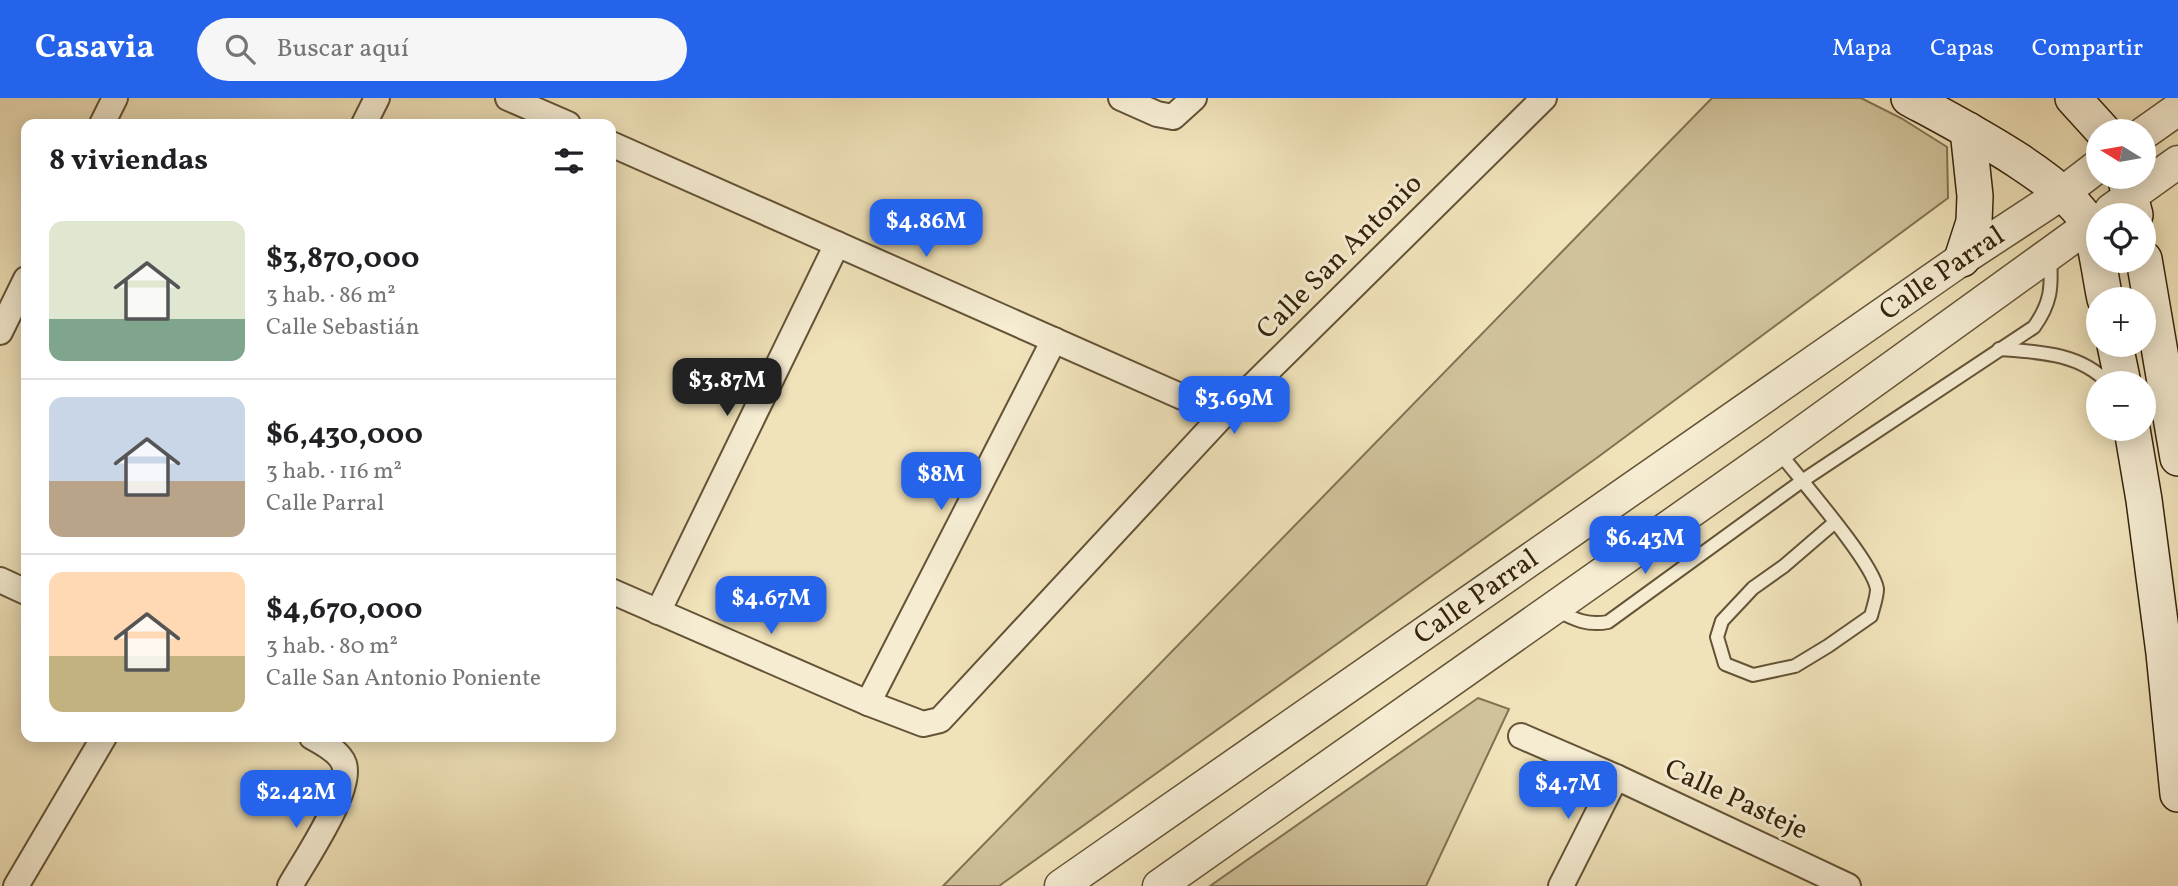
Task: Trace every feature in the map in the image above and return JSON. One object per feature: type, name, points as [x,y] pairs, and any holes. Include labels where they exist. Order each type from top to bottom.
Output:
[{"type":"main road","points":[[1909,98],[1968,130],[2064,192],[2098,203]]},
{"type":"main road","points":[[2073,98],[2092,119]]},
{"type":"main road","points":[[1962,259],[1974,222],[1975,196],[1968,130]]},
{"type":"main road","points":[[2146,273],[2178,458]]},
{"type":"main road","points":[[2134,441],[2162,640],[2178,794]]},
{"type":"street","points":[[104,119],[115,98]]},
{"type":"street","points":[[366,119],[377,98]]},
{"type":"street","points":[[508,98],[562,114]]},
{"type":"street","points":[[1121,98],[1157,114],[1173,117],[1194,98]]},
{"type":"street","name":"Calle San Antonio","points":[[868,704],[923,724],[940,720],[1223,415],[1545,98]]},
{"type":"street","points":[[2156,124],[2178,108]]},
{"type":"street","points":[[616,150],[837,244],[1223,415]]},
{"type":"street","name":"Calle Parral","points":[[2121,203],[2178,162]]},
{"type":"street","name":"Calle Parral","points":[[1061,886],[2086,175]]},
{"type":"street","name":"Calle Parral","points":[[1158,886],[1778,450],[2086,229]]},
{"type":"street","points":[[659,612],[837,244]]},
{"type":"street","points":[[11,325],[21,294]]},
{"type":"street","points":[[616,593],[868,704],[1054,341]]},
{"type":"street","points":[[0,580],[21,590]]},
{"type":"street","name":"Calle Pasteje","points":[[1521,736],[1616,777],[1848,886]]},
{"type":"street","points":[[16,886],[101,742]]},
{"type":"street","points":[[290,886],[341,796],[346,775],[343,761],[320,742]]},
{"type":"street","points":[[1561,886],[1616,777]]},
{"type":"lane","points":[[1552,608],[1580,622],[1594,625],[1608,622],[1802,481],[2034,327],[2052,289],[2050,256]]},
{"type":"lane","points":[[1999,349],[2049,352],[2096,371]]},
{"type":"lane","points":[[1778,450],[1835,523],[1869,568],[1877,590],[1871,616],[1795,666],[1753,676],[1725,664],[1717,637],[1722,621],[1753,588],[1835,523]]},
{"type":"shaded area","points":[[1712,98],[1861,98],[1901,118],[1947,147],[1948,198],[1598,457],[999,886],[943,886]]},
{"type":"shaded area","points":[[1478,698],[1509,709],[1426,886],[1210,886]]}]
